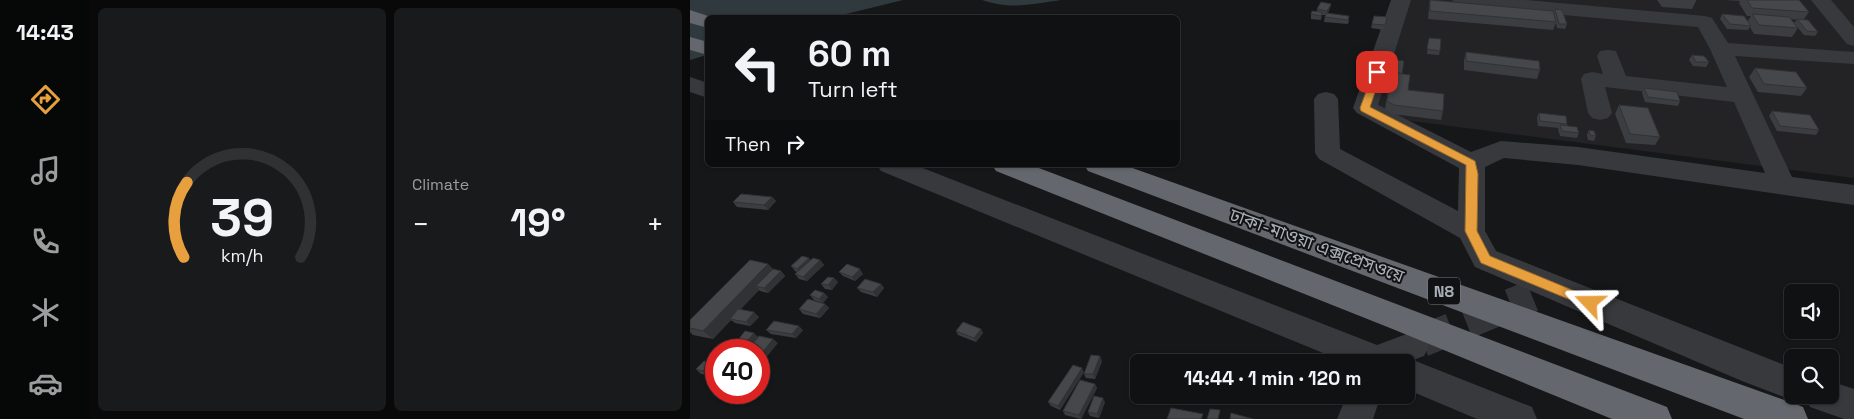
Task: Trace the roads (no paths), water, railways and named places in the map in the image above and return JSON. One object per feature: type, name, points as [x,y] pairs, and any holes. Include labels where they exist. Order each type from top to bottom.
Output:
[{"type":"highway","points":[[690,16],[705,21]]},
{"type":"highway","points":[[690,43],[705,49]]},
{"type":"highway","name":"ঢাকা-মাওয়া এক্সপ্রেসওয়ে","points":[[1011,167],[1654,419]]},
{"type":"highway","name":"ঢাকা-মাওয়া এক্সপ্রেসওয়ে","points":[[1102,167],[1790,419]]},
{"type":"street","points":[[1401,0],[1365,108],[1471,164]]},
{"type":"street","points":[[1462,0],[1705,22],[1720,49],[1783,185]]},
{"type":"street","points":[[1822,0],[1854,40]]},
{"type":"street","points":[[1720,49],[1854,58]]},
{"type":"street","points":[[1608,56],[1617,82]]},
{"type":"street","points":[[1600,113],[1592,79],[1742,96]]},
{"type":"street","points":[[690,84],[705,90]]},
{"type":"street","points":[[1326,99],[1328,153],[1471,231]]},
{"type":"street","points":[[1471,164],[1501,149],[1578,156],[1854,195]]},
{"type":"street","points":[[1471,164],[1473,174],[1471,231],[1485,259],[1542,292],[1784,381]]},
{"type":"street","points":[[895,167],[1372,354]]},
{"type":"street","points":[[1415,372],[1519,419]]},
{"type":"street","points":[[1839,401],[1854,406]]},
{"type":"street","points":[[1355,419],[1361,404]]},
{"type":"tunnel","points":[[1422,341],[1532,296]]}]
